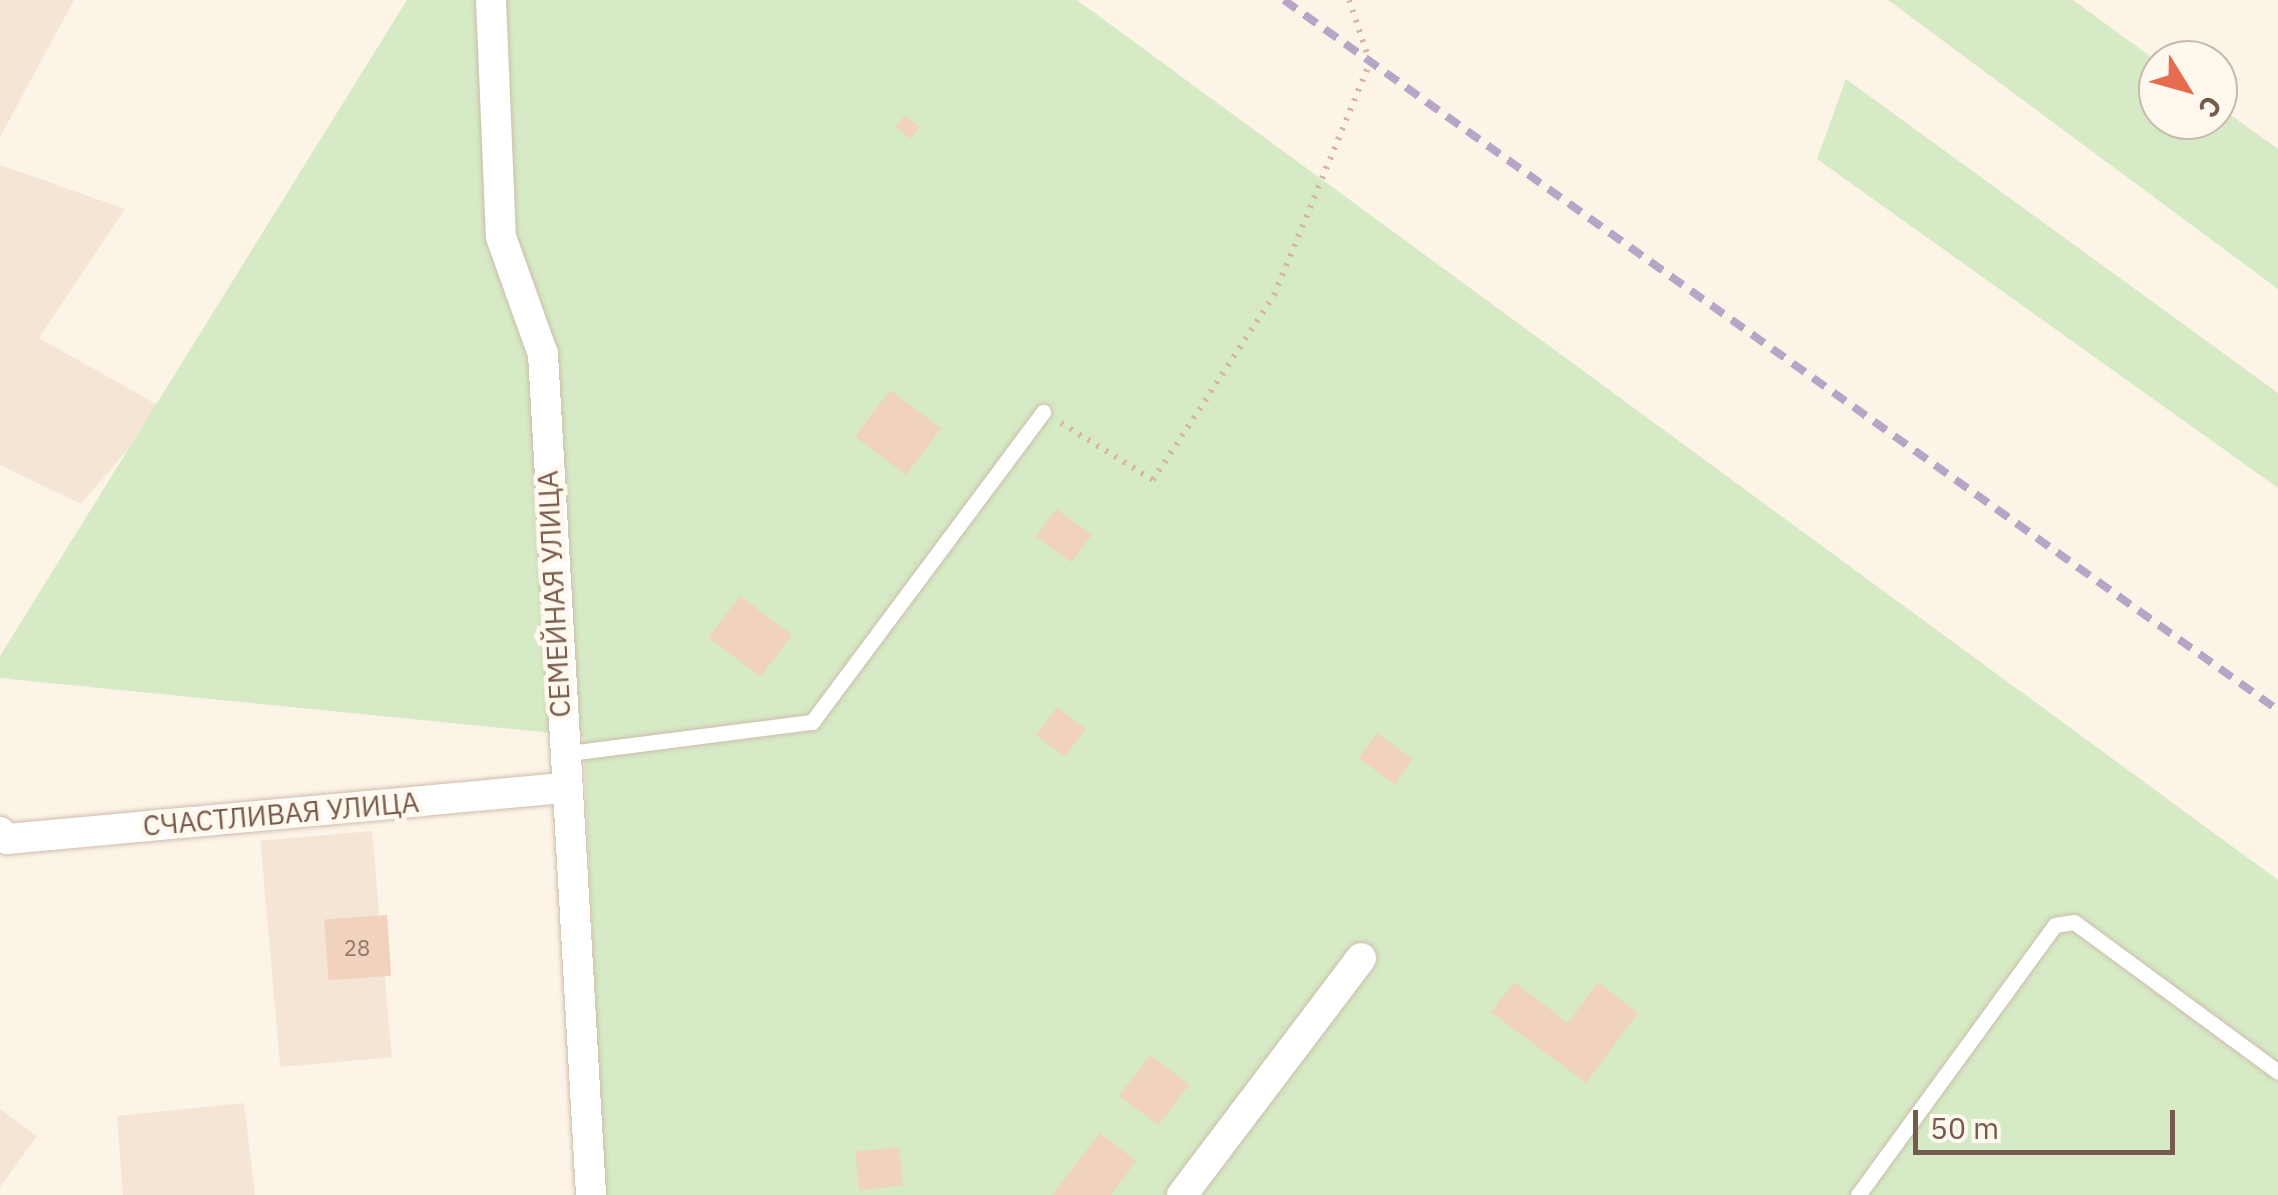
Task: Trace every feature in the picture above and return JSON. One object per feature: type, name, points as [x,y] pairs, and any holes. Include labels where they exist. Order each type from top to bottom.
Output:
[{"type":"street","name":"СЕМЕЙНАЯ УЛИЦА","points":[[491,0],[501,237],[543,354],[561,754],[590,1195]]},
{"type":"street","name":"СЧАСТЛИВАЯ УЛИЦА","points":[[0,832],[7,839],[564,788]]},
{"type":"street","points":[[1182,1195],[1361,958]]},
{"type":"lane","points":[[561,754],[812,722],[1043,412]]},
{"type":"lane","points":[[1858,1195],[2055,925],[2074,922],[2278,1072]]},
{"type":"path","points":[[1043,412],[1153,480],[1274,295],[1370,62],[1348,0]]},
{"type":"shaded area","points":[[0,0],[74,0],[0,137]]},
{"type":"shaded area","points":[[0,165],[125,209],[39,338],[163,408],[81,504],[0,465]]},
{"type":"shaded area","points":[[372,831],[392,1057],[280,1067],[260,841]]},
{"type":"shaded area","points":[[244,1103],[255,1195],[123,1195],[117,1116]]},
{"type":"shaded area","points":[[0,1109],[37,1136],[0,1187]]},
{"type":"green space","points":[[407,0],[1077,0],[2278,880],[2278,1195],[604,1195],[583,736],[0,678],[0,656]]},
{"type":"green space","points":[[1888,0],[2073,0],[2138,47],[2138,140],[2238,140],[2238,120],[2278,149],[2278,289]]},
{"type":"green space","points":[[1846,79],[2278,393],[2278,488],[1817,159]]},
{"type":"building","points":[[905,115],[920,127],[910,139],[896,127]]},
{"type":"building","points":[[890,390],[941,429],[906,475],[855,436]]},
{"type":"building","points":[[1056,509],[1092,535],[1072,562],[1036,537]]},
{"type":"building","points":[[740,596],[792,635],[761,677],[709,638]]},
{"type":"building","points":[[1057,707],[1086,729],[1065,757],[1036,735]]},
{"type":"building","points":[[1377,733],[1413,759],[1394,784],[1359,758]]},
{"type":"building","points":[[387,915],[391,976],[328,980],[324,919]]},
{"type":"building","points":[[1514,982],[1568,1023],[1598,982],[1638,1013],[1586,1083],[1491,1012]]},
{"type":"building","points":[[1150,1055],[1189,1084],[1158,1125],[1119,1096]]},
{"type":"building","points":[[1100,1133],[1136,1161],[1111,1195],[1052,1195]]},
{"type":"building","points":[[899,1147],[903,1186],[859,1190],[855,1152]]},
{"type":"railway","points":[[1284,0],[2278,710]]}]
